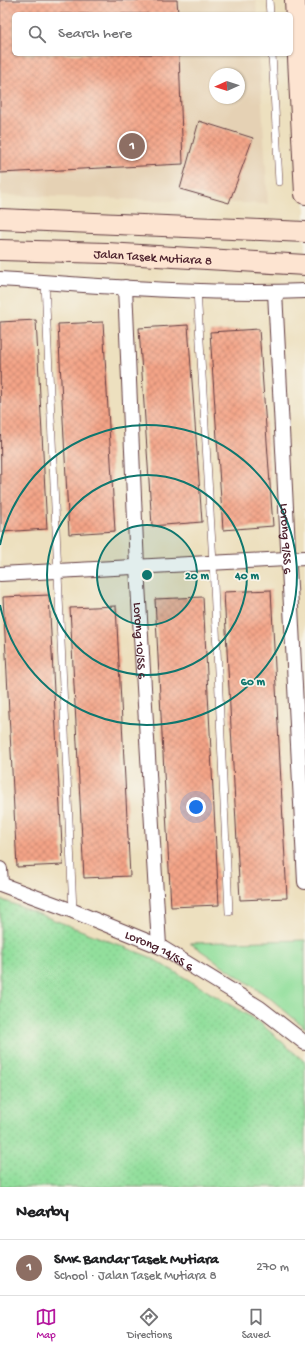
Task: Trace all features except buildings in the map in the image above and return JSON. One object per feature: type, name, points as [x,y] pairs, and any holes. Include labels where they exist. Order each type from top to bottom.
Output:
[{"type":"street","points":[[295,0],[305,194]]},
{"type":"street","points":[[0,219],[305,232]]},
{"type":"street","points":[[107,223],[107,252]]},
{"type":"street","name":"Jalan Tasek Mutiara 8","points":[[0,250],[107,252],[305,265]]},
{"type":"street","points":[[0,279],[125,287],[275,292],[305,291]]},
{"type":"street","name":"Lorong 10/SS 6","points":[[125,287],[137,567],[159,946]]},
{"type":"street","name":"Lorong 9/SS 6","points":[[275,292],[287,559],[305,882]]},
{"type":"street","points":[[0,574],[305,558]]},
{"type":"street","points":[[0,869],[0,884]]},
{"type":"street","name":"Lorong 14/SS 6","points":[[0,884],[73,911],[159,946],[260,1008],[305,1043]]},
{"type":"lane","points":[[269,0],[270,12]]},
{"type":"lane","points":[[272,56],[279,182]]},
{"type":"lane","points":[[45,282],[73,911]]},
{"type":"lane","points":[[197,289],[213,563],[229,912]]},
{"type":"shaded area","points":[[0,0],[256,0],[257,12],[12,12],[12,56],[259,56],[268,204],[0,195]]},
{"type":"green space","points":[[0,899],[150,957],[259,1022],[305,1062],[305,1187],[0,1187]]},
{"type":"green space","points":[[305,940],[305,1028],[271,999],[190,943]]},
{"type":"place","name":"SMK Bandar Tasek Mutiara","points":[[132,146]]}]
